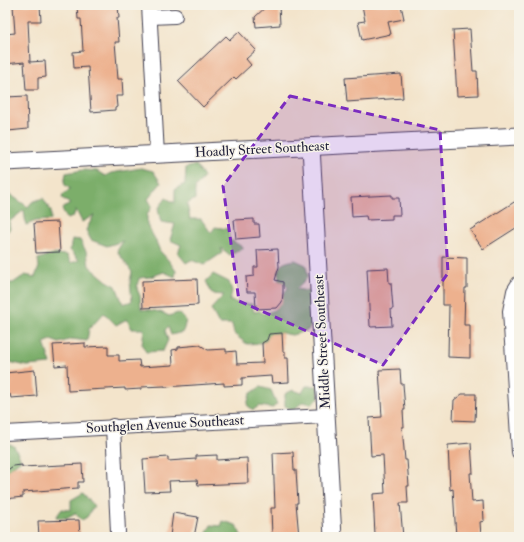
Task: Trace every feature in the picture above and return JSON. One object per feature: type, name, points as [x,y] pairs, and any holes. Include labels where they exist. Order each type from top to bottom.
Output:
[{"type":"street","points":[[157,155],[149,11],[176,16]]},
{"type":"street","name":"Hoadly Street Southeast","points":[[5,162],[519,136]]},
{"type":"street","name":"Middle Street Southeast","points":[[312,147],[333,537]]},
{"type":"street","points":[[519,283],[514,290],[510,311],[519,452]]},
{"type":"street","name":"Southglen Avenue Southeast","points":[[5,433],[113,426],[326,416]]},
{"type":"street","points":[[113,426],[118,532]]},
{"type":"highlighted area","points":[[290,96],[440,130],[448,273],[383,365],[239,301],[223,186]]},
{"type":"green space","points":[[196,165],[204,177],[195,188],[195,199],[187,204],[190,219],[201,219],[211,233],[215,227],[228,229],[229,239],[244,248],[230,255],[221,248],[222,253],[204,265],[191,260],[186,263],[178,253],[181,245],[170,240],[175,224],[161,222],[158,209],[166,198],[175,203],[175,189],[185,184],[186,168]]},
{"type":"green space","points":[[141,168],[153,171],[161,183],[148,199],[152,206],[147,215],[147,225],[160,251],[176,271],[175,277],[164,272],[150,277],[139,278],[137,289],[140,296],[141,309],[156,311],[169,316],[178,313],[186,320],[183,332],[171,335],[168,327],[165,330],[168,340],[163,351],[146,352],[142,345],[144,329],[132,329],[127,319],[116,325],[104,313],[89,329],[87,341],[72,339],[59,343],[51,340],[44,343],[51,364],[27,366],[5,361],[5,283],[13,283],[25,275],[35,277],[39,267],[38,259],[53,254],[67,255],[71,263],[79,260],[70,250],[72,239],[80,240],[87,253],[89,266],[107,281],[116,286],[123,304],[132,301],[130,281],[132,272],[117,251],[123,241],[107,246],[91,240],[86,230],[94,215],[82,222],[76,210],[73,217],[67,219],[62,209],[70,204],[62,198],[63,195],[70,189],[64,184],[66,173],[83,170],[97,171],[105,176],[111,173]]},
{"type":"green space","points":[[5,191],[28,207],[32,202],[43,198],[51,211],[51,220],[36,221],[26,225],[24,210],[9,222],[10,229],[5,234]]},
{"type":"green space","points":[[295,260],[306,265],[308,277],[296,289],[313,292],[323,307],[308,330],[292,335],[282,333],[270,334],[263,342],[247,344],[234,334],[232,324],[219,324],[211,309],[224,295],[212,294],[206,281],[213,274],[229,282],[232,291],[230,301],[242,304],[252,304],[254,312],[260,311],[263,314],[270,312],[278,306],[288,288],[283,282],[279,281],[279,268],[286,262]]},
{"type":"green space","points":[[306,386],[317,386],[319,398],[312,404],[303,402],[293,410],[285,406],[285,394],[293,390],[302,393]]},
{"type":"green space","points":[[260,387],[271,390],[277,404],[273,408],[259,406],[253,410],[247,405],[250,394]]},
{"type":"green space","points":[[5,442],[14,446],[21,460],[7,471],[5,469]]},
{"type":"green space","points":[[83,493],[94,506],[87,517],[82,520],[75,513],[66,518],[56,517],[62,509],[71,510],[71,500]]},
{"type":"green space","points":[[223,521],[236,525],[242,537],[205,537],[211,525],[221,526]]},
{"type":"building","points":[[13,5],[40,5],[41,21],[28,21],[30,62],[45,61],[46,77],[38,78],[38,90],[26,90],[24,62],[5,64],[5,34],[15,33]]},
{"type":"building","points":[[77,5],[118,5],[119,18],[117,18],[119,42],[115,42],[118,79],[122,79],[123,96],[116,96],[117,107],[115,110],[91,112],[88,67],[74,68],[73,52],[83,51],[81,19],[78,19]]},
{"type":"building","points":[[268,5],[279,5],[280,25],[256,27],[255,17]]},
{"type":"building","points":[[362,5],[401,5],[404,19],[388,22],[391,34],[362,40],[358,22],[365,21]]},
{"type":"building","points":[[470,29],[473,71],[477,71],[478,95],[457,96],[453,30]]},
{"type":"building","points":[[239,32],[256,50],[246,59],[251,65],[236,79],[234,77],[203,107],[178,81],[226,36],[230,40]]},
{"type":"building","points":[[401,74],[403,98],[347,102],[345,78]]},
{"type":"building","points":[[27,96],[28,129],[8,131],[8,123],[5,123],[6,97]]},
{"type":"building","points":[[392,195],[392,198],[399,198],[400,215],[392,215],[392,219],[367,220],[366,216],[352,217],[351,197]]},
{"type":"building","points":[[519,199],[519,226],[483,249],[470,230]]},
{"type":"building","points":[[254,219],[254,224],[259,224],[260,237],[236,239],[234,220]]},
{"type":"building","points":[[58,222],[60,252],[36,253],[34,223]]},
{"type":"building","points":[[278,249],[279,267],[275,280],[283,282],[282,302],[277,308],[256,309],[255,292],[247,292],[246,277],[254,276],[254,267],[258,267],[257,250]]},
{"type":"building","points":[[443,257],[467,258],[467,288],[465,288],[464,325],[470,325],[470,358],[448,357],[449,305],[443,305]]},
{"type":"building","points":[[388,268],[393,309],[391,309],[392,326],[371,327],[367,269]]},
{"type":"building","points":[[197,279],[198,305],[143,308],[142,281]]},
{"type":"building","points":[[282,333],[283,352],[285,352],[285,358],[288,358],[289,382],[272,383],[271,376],[242,378],[242,385],[224,386],[224,383],[141,387],[141,389],[125,390],[125,388],[68,391],[67,365],[55,366],[53,345],[85,343],[85,347],[108,346],[108,355],[119,355],[119,361],[139,360],[140,367],[173,365],[172,350],[178,349],[178,347],[200,345],[208,350],[226,349],[226,352],[236,351],[237,364],[263,363],[262,343],[267,340],[269,334]]},
{"type":"building","points":[[400,369],[405,410],[403,410],[404,427],[402,427],[405,460],[407,460],[409,486],[407,486],[408,503],[400,503],[403,537],[384,537],[384,534],[375,535],[373,494],[385,493],[383,455],[371,456],[369,418],[382,417],[379,370]]},
{"type":"building","points":[[35,370],[37,396],[11,398],[10,394],[5,395],[5,373]]},
{"type":"building","points":[[462,394],[476,394],[475,421],[453,420],[454,400]]},
{"type":"building","points":[[471,443],[473,473],[470,473],[472,502],[483,501],[484,521],[480,522],[481,537],[456,537],[453,489],[450,490],[448,445]]},
{"type":"building","points":[[293,452],[294,470],[296,470],[298,503],[296,503],[299,537],[272,537],[271,508],[275,508],[273,453]]},
{"type":"building","points":[[217,455],[217,460],[247,458],[248,483],[198,485],[197,480],[169,481],[170,491],[145,492],[143,459],[168,457],[168,461],[196,459],[196,456]]},
{"type":"building","points":[[82,464],[83,482],[78,482],[78,488],[23,492],[23,497],[5,499],[5,472],[13,466],[22,465],[22,467]]},
{"type":"building","points":[[173,513],[198,517],[194,537],[170,536]]},
{"type":"building","points":[[79,520],[80,537],[39,537],[38,521]]}]
